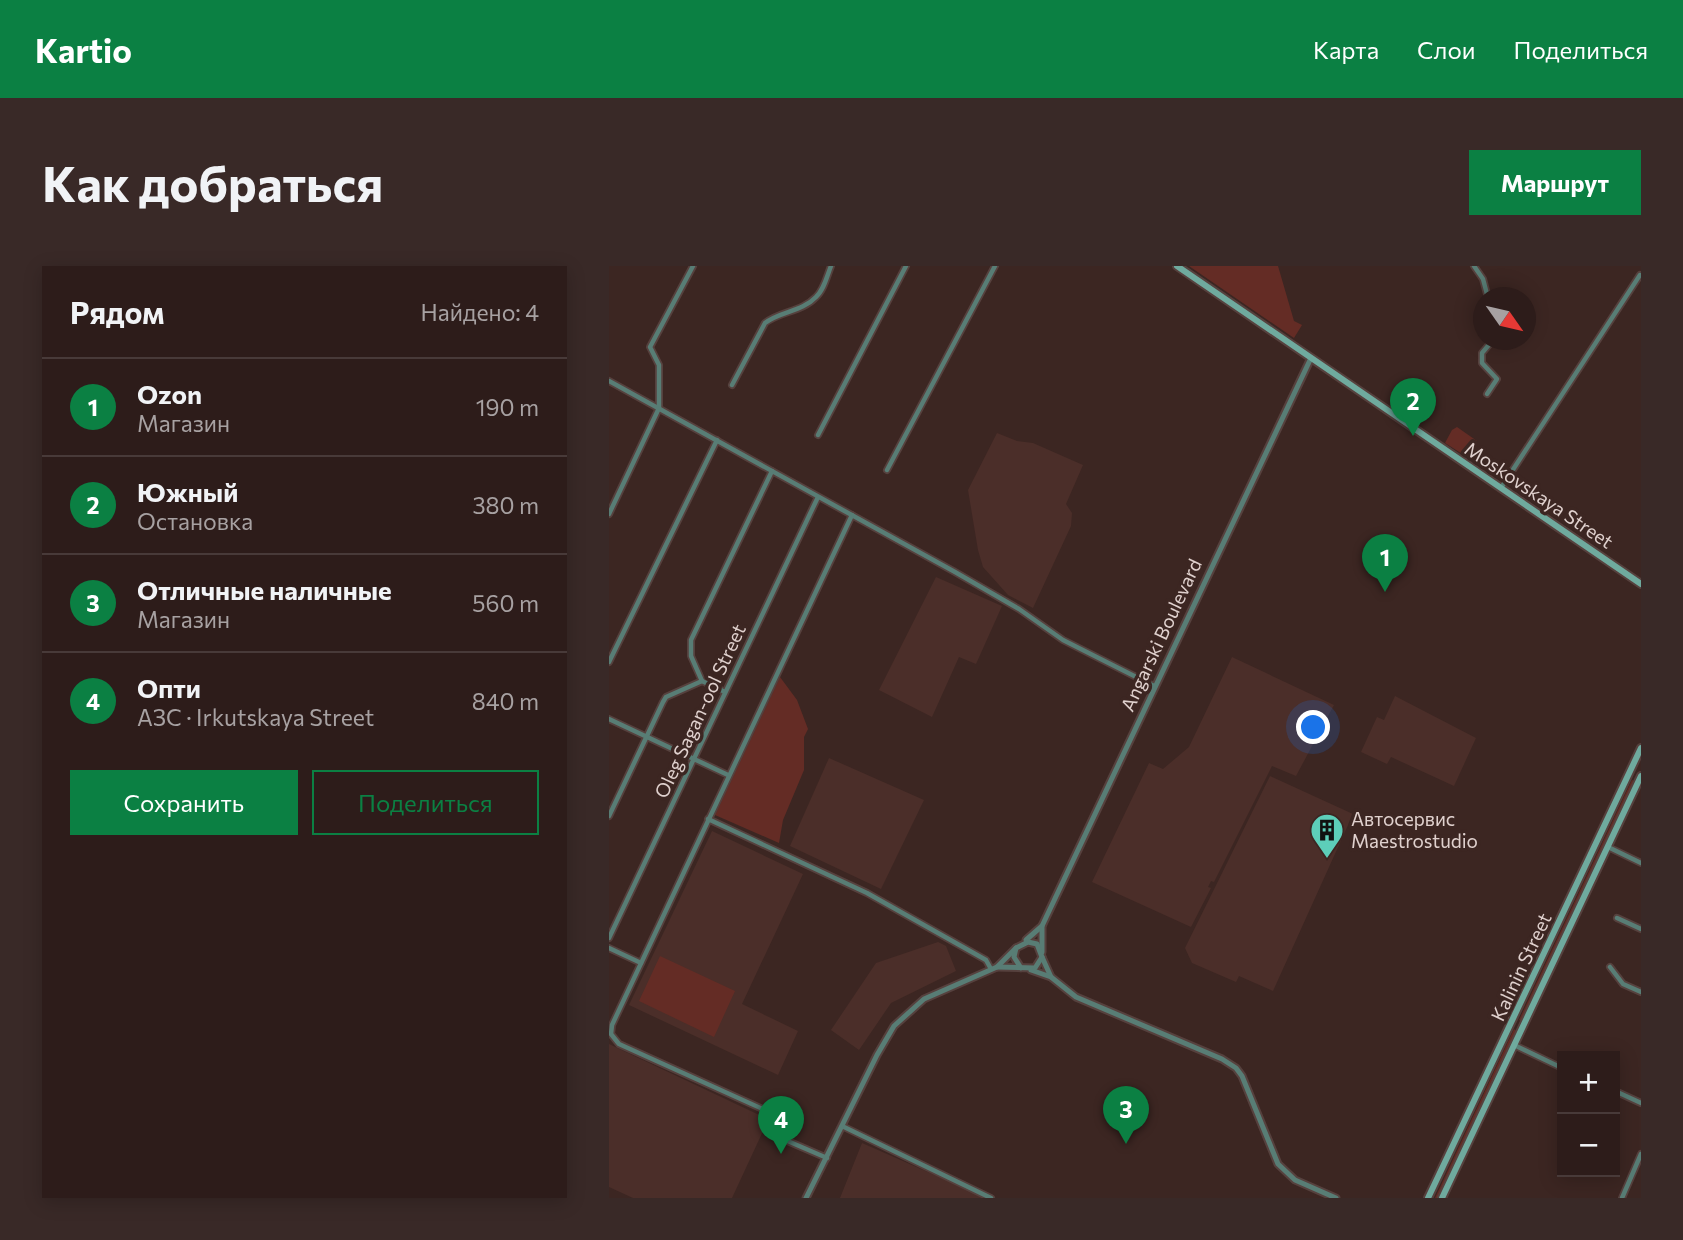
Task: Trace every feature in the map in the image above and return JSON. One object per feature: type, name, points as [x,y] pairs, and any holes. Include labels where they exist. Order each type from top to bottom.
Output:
[{"type":"main road","name":"Moskovskaya Street","points":[[1177,266],[1641,584]]},
{"type":"main road","name":"Kalinin Street","points":[[1428,1198],[1641,748]]},
{"type":"main road","points":[[1631,769],[1641,775]]},
{"type":"main road","name":"Kalinin Street","points":[[1442,1198],[1641,775]]},
{"type":"main road","points":[[1513,1018],[1524,1024]]},
{"type":"street","points":[[609,514],[659,408],[659,365],[650,347],[693,266]]},
{"type":"street","points":[[732,385],[765,323],[814,299],[820,292],[831,266]]},
{"type":"street","points":[[818,435],[906,266]]},
{"type":"street","points":[[887,470],[995,266]]},
{"type":"street","points":[[1474,266],[1485,287]]},
{"type":"street","points":[[1501,488],[1640,275]]},
{"type":"street","points":[[1485,350],[1482,354],[1482,363],[1497,379],[1487,394]]},
{"type":"street","name":"Angarski Boulevard","points":[[1023,942],[1042,926],[1311,358]]},
{"type":"street","points":[[609,381],[1019,609],[1063,640],[1154,686]]},
{"type":"street","points":[[609,662],[717,440]]},
{"type":"street","points":[[725,692],[702,681],[691,656],[691,640],[772,471]]},
{"type":"street","name":"Oleg Sagan-ool Street","points":[[609,938],[818,497]]},
{"type":"street","points":[[827,1158],[776,1136],[772,1115],[767,1111],[619,1044],[611,1034],[612,1025],[728,775],[852,515]]},
{"type":"street","points":[[609,816],[666,697],[702,681]]},
{"type":"street","points":[[609,719],[728,775]]},
{"type":"street","points":[[708,819],[867,893],[981,957],[994,968],[1030,969],[1051,977],[1076,997],[1222,1059],[1236,1068],[1242,1076],[1278,1164],[1296,1180],[1336,1198]]},
{"type":"street","points":[[1608,847],[1641,863]]},
{"type":"street","points":[[1616,918],[1641,929]]},
{"type":"street","name":"Angarski Boulevard","points":[[1042,926],[1042,955]]},
{"type":"street","points":[[806,1198],[882,1044],[899,1020],[925,999],[994,968],[1023,942],[1037,944],[1051,977]]},
{"type":"street","points":[[609,948],[641,963]]},
{"type":"street","points":[[1016,948],[1014,957],[1021,968]]},
{"type":"street","points":[[1030,969],[1038,965],[1042,955]]},
{"type":"street","points":[[1611,967],[1623,984],[1641,992]]},
{"type":"street","points":[[1514,1045],[1557,1066]]},
{"type":"street","points":[[1620,1093],[1641,1103]]},
{"type":"street","points":[[842,1126],[991,1198]]},
{"type":"street","points":[[1622,1198],[1641,1154]]},
{"type":"shaded area","points":[[1189,266],[1278,266],[1294,321],[1302,325],[1294,338]]},
{"type":"shaded area","points":[[1457,427],[1477,441],[1467,457],[1445,443],[1452,430]]},
{"type":"shaded area","points":[[997,433],[1017,441],[1033,443],[1083,465],[1066,504],[1072,513],[1071,526],[1033,608],[1008,595],[983,567],[978,550],[968,490]]},
{"type":"shaded area","points":[[936,577],[1002,606],[976,664],[959,657],[932,717],[879,690]]},
{"type":"shaded area","points":[[1232,657],[1334,705],[1296,776],[1272,766],[1214,882],[1211,881],[1208,887],[1211,888],[1191,927],[1092,882],[1149,763],[1163,769],[1189,747]]},
{"type":"shaded area","points":[[780,677],[797,700],[808,729],[804,737],[804,770],[783,820],[779,843],[715,815]]},
{"type":"shaded area","points":[[1395,696],[1476,738],[1454,786],[1391,757],[1387,764],[1361,752],[1377,717],[1384,720]]},
{"type":"shaded area","points":[[829,758],[924,800],[881,889],[790,846]]},
{"type":"shaded area","points":[[1270,776],[1353,814],[1273,991],[1239,976],[1236,982],[1192,963],[1185,948]]},
{"type":"shaded area","points":[[1632,780],[1636,782],[1522,1022],[1519,1020]]},
{"type":"shaded area","points":[[712,831],[803,874],[742,1004],[798,1031],[778,1075],[629,1005]]},
{"type":"shaded area","points":[[938,942],[946,946],[956,971],[891,1003],[859,1050],[831,1030],[876,963]]},
{"type":"shaded area","points":[[660,956],[735,991],[714,1037],[639,1001]]},
{"type":"shaded area","points":[[1514,1029],[1517,1032],[1439,1198],[1435,1198]]},
{"type":"shaded area","points":[[609,1044],[772,1121],[767,1130],[764,1129],[732,1198],[633,1198],[609,1187]]},
{"type":"shaded area","points":[[862,1143],[987,1198],[840,1198]]},
{"type":"place","name":"Южный","points":[[1413,436]]},
{"type":"place","name":"Ozon","points":[[1385,592]]},
{"type":"place","name":"Автосервис Maestrostudio","points":[[1327,860]]},
{"type":"place","name":"Отличные наличные","points":[[1126,1144]]},
{"type":"place","name":"Опти","points":[[781,1154]]}]
